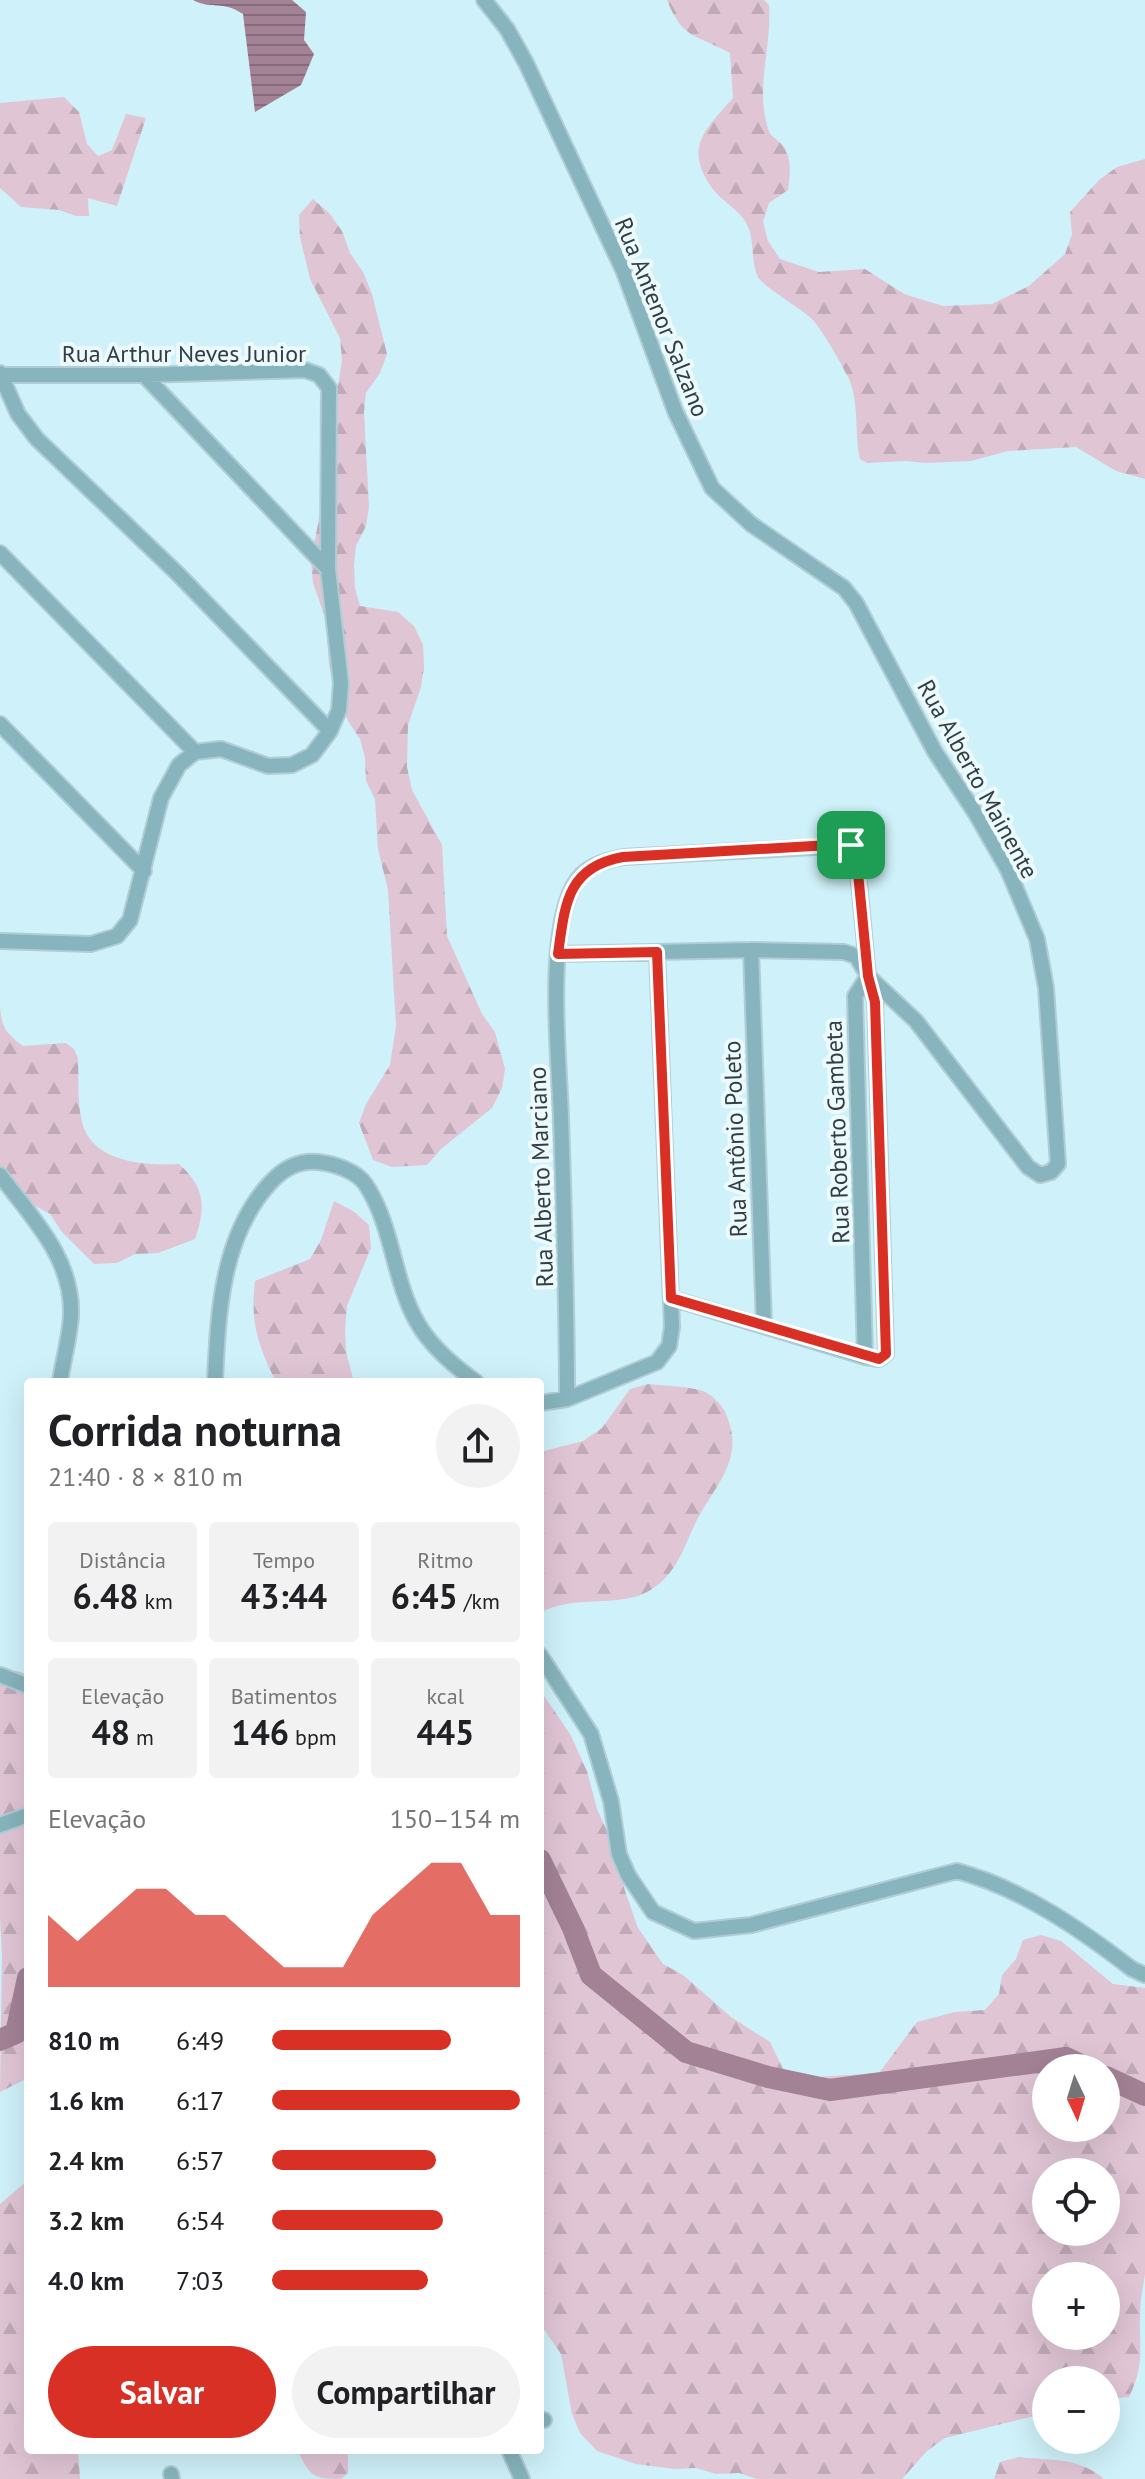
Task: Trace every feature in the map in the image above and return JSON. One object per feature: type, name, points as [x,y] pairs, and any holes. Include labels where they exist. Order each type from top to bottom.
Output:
[{"type":"street","name":"Rua Antenor Salzano","points":[[484,0],[507,29],[526,63],[624,272],[675,411],[712,488],[751,524],[844,588],[856,603]]},
{"type":"street","name":"Rua Arthur Neves Junior","points":[[0,374],[144,375],[305,370],[319,375],[329,388],[328,569],[341,683],[339,710],[330,731],[312,755],[292,765],[268,766],[221,749],[195,752]]},
{"type":"street","points":[[0,374],[18,414],[37,439],[178,574],[330,731]]},
{"type":"street","points":[[144,375],[328,569]]},
{"type":"street","points":[[0,553],[195,752],[179,765],[161,798],[130,920],[117,936],[91,944],[0,941]]},
{"type":"street","name":"Rua Alberto Mainente","points":[[856,603],[935,752],[1008,870],[1037,939],[1046,988],[1058,1164],[1051,1172],[1040,1175],[1028,1167],[916,1021],[868,976]]},
{"type":"street","points":[[0,724],[144,871]]},
{"type":"street","name":"Rua Alberto Marciano","points":[[567,1399],[557,993],[562,923],[573,887],[583,873],[600,861],[623,857],[847,844],[856,852],[868,976]]},
{"type":"street","points":[[558,954],[751,950],[844,952],[856,956],[868,976]]},
{"type":"street","name":"Rua Antônio Poleto","points":[[751,950],[764,1326]]},
{"type":"street","points":[[544,1402],[567,1399],[657,1362],[669,1346],[672,1327],[657,952]]},
{"type":"street","name":"Rua Roberto Gambeta","points":[[868,976],[875,1002],[886,1354],[879,1359],[865,1357],[855,996],[868,976]]},
{"type":"street","points":[[215,1378],[218,1322],[231,1249],[244,1220],[270,1182],[291,1165],[308,1161],[349,1171],[365,1183],[385,1230],[416,1322],[435,1347],[471,1378]]},
{"type":"street","points":[[0,1175],[57,1252],[69,1281],[71,1315],[61,1378]]},
{"type":"street","points":[[671,1298],[865,1357]]},
{"type":"street","points":[[544,1661],[591,1734],[611,1801],[619,1854],[628,1875],[653,1912],[694,1931],[724,1929],[751,1925],[957,1871],[977,1876],[1035,1903],[1145,1975]]},
{"type":"street","points":[[0,1675],[24,1684]]},
{"type":"street","points":[[0,1825],[24,1816]]},
{"type":"street","points":[[511,2454],[522,2479]]},
{"type":"green space","points":[[667,0],[764,0],[769,5],[763,82],[764,113],[769,132],[787,152],[790,174],[788,190],[769,203],[763,222],[768,241],[780,259],[819,272],[865,269],[904,294],[943,306],[992,304],[1029,286],[1065,254],[1072,234],[1070,212],[1099,180],[1117,167],[1145,159],[1145,479],[1116,471],[1076,447],[1008,451],[971,461],[867,463],[860,459],[854,395],[844,369],[811,318],[758,277],[747,225],[703,174],[699,161],[702,139],[714,119],[733,98],[730,53],[685,29]]},
{"type":"green space","points":[[64,97],[79,112],[87,144],[98,156],[112,150],[126,114],[146,118],[117,206],[88,198],[89,216],[21,207],[0,188],[0,103]]},
{"type":"green space","points":[[313,199],[329,213],[342,231],[350,253],[363,272],[372,294],[387,354],[380,373],[366,393],[364,412],[369,507],[366,526],[356,546],[355,588],[360,606],[398,612],[414,626],[423,645],[421,687],[408,725],[407,767],[412,790],[442,845],[447,936],[482,1014],[495,1032],[505,1069],[502,1088],[492,1108],[441,1149],[427,1165],[392,1167],[373,1160],[359,1123],[366,1104],[390,1065],[396,1026],[388,890],[378,849],[375,799],[366,781],[360,739],[348,721],[334,684],[329,665],[326,620],[313,583],[311,560],[326,483],[326,418],[339,380],[342,360],[340,338],[310,279],[300,237],[299,215]]},
{"type":"green space","points":[[0,1005],[5,1028],[23,1046],[66,1043],[74,1049],[78,1058],[82,1122],[97,1146],[122,1159],[151,1164],[179,1164],[188,1173],[198,1189],[202,1207],[195,1239],[158,1253],[135,1254],[117,1263],[94,1264],[62,1232],[50,1214],[30,1203],[0,1169]]},
{"type":"green space","points":[[334,1201],[353,1211],[369,1225],[371,1248],[347,1306],[346,1352],[353,1378],[274,1378],[257,1333],[255,1281],[310,1259],[321,1240]]},
{"type":"green space","points":[[648,1384],[683,1387],[709,1394],[725,1412],[731,1428],[731,1456],[727,1468],[673,1569],[657,1585],[635,1597],[566,1604],[544,1611],[544,1451],[583,1441],[602,1428],[630,1389]]},
{"type":"green space","points":[[0,1672],[24,1673],[24,2080],[0,2092],[2,1956]]},
{"type":"green space","points":[[544,1696],[570,1734],[587,1771],[597,1809],[615,1849],[638,1928],[663,1964],[683,1975],[731,2017],[770,2042],[788,2079],[879,2073],[917,2022],[955,2012],[985,2010],[999,1994],[1002,1975],[1016,1959],[1023,1940],[1041,1935],[1061,1941],[1113,1984],[1145,1988],[1145,2274],[1140,2309],[1139,2366],[1129,2397],[1120,2398],[1120,2366],[1032,2366],[1032,2416],[945,2438],[927,2451],[902,2479],[757,2479],[739,2473],[716,2474],[696,2468],[674,2469],[636,2464],[597,2451],[580,2433],[572,2414],[561,2354],[544,2330]]},
{"type":"green space","points":[[24,2183],[24,2454],[78,2454],[80,2479],[0,2479],[0,2204]]},
{"type":"green space","points":[[299,2454],[348,2454],[348,2473],[341,2479],[318,2477],[309,2471]]},
{"type":"green space","points":[[1019,2457],[1074,2463],[1104,2479],[994,2479],[1000,2462]]},
{"type":"shaded area","points":[[193,0],[292,0],[306,12],[304,40],[314,54],[301,85],[255,112],[243,14],[229,7]]},
{"type":"waterway","points":[[544,1868],[573,1928],[591,1975],[686,2052],[768,2077],[830,2090],[1032,2063]]},
{"type":"waterway","points":[[0,2040],[16,2033],[24,1996]]},
{"type":"waterway","points":[[1120,2083],[1145,2095]]},
{"type":"route","points":[[851,845],[856,852],[868,976],[875,1002],[886,1354],[879,1359],[671,1298],[657,952],[558,954],[562,923],[573,887],[583,873],[600,861],[623,857],[851,845]]}]
